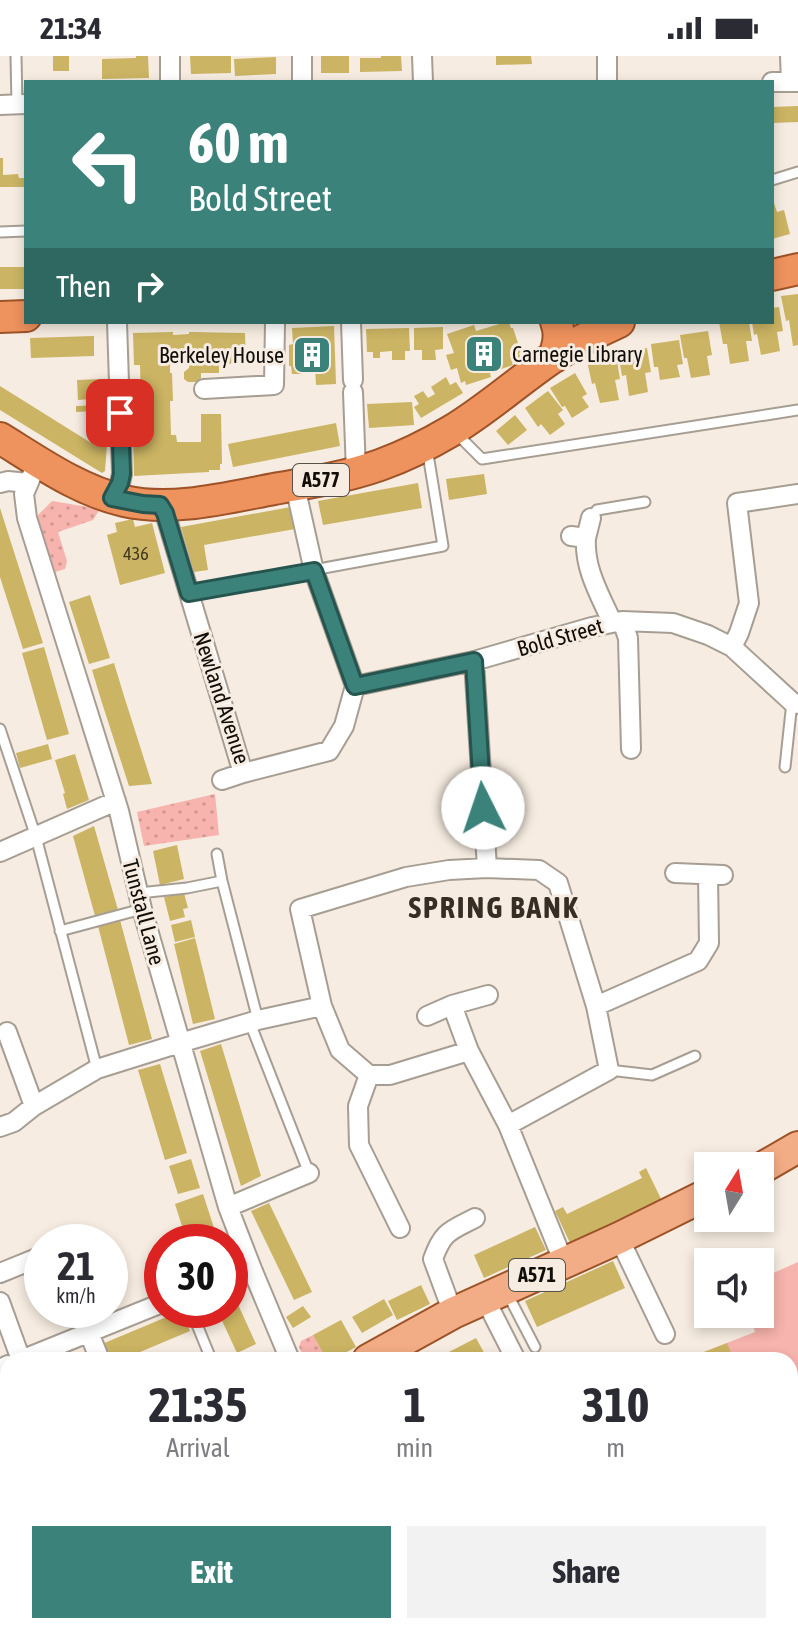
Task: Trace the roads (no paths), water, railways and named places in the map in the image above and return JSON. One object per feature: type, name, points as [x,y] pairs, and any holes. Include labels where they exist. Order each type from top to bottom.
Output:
[{"type":"highway","points":[[774,275],[798,269]]},
{"type":"highway","points":[[0,317],[24,316]]},
{"type":"highway","points":[[554,357],[559,341],[557,324]]},
{"type":"highway","name":"A577","points":[[0,438],[33,472],[135,503],[160,505],[222,499],[295,486],[356,472],[426,445],[453,430],[554,357],[588,328],[609,324]]},
{"type":"main road","points":[[774,1161],[798,1147]]},
{"type":"main road","name":"A571","points":[[382,1352],[453,1313],[694,1201]]},
{"type":"street","points":[[170,56],[170,80]]},
{"type":"street","points":[[302,56],[302,80]]},
{"type":"street","points":[[422,56],[423,80]]},
{"type":"street","points":[[607,56],[607,80]]},
{"type":"street","points":[[787,82],[790,56]]},
{"type":"street","points":[[112,498],[122,474],[117,324]]},
{"type":"street","points":[[204,389],[274,385],[275,324]]},
{"type":"street","points":[[351,324],[356,472]]},
{"type":"street","points":[[0,483],[33,472]]},
{"type":"street","name":"Tunstall Lane","points":[[33,472],[24,494],[27,518],[116,801],[140,901],[228,1207],[287,1352]]},
{"type":"street","points":[[295,486],[314,571],[355,686]]},
{"type":"street","points":[[732,647],[749,603],[737,503],[798,494]]},
{"type":"street","name":"Newland Avenue","points":[[160,505],[165,513],[243,773],[329,751],[344,726],[355,686]]},
{"type":"street","points":[[591,518],[579,537],[586,550],[590,574],[628,638],[631,749]]},
{"type":"street","name":"Bold Street","points":[[355,686],[474,661],[617,622],[673,623],[732,647],[795,703]]},
{"type":"street","points":[[474,661],[487,868]]},
{"type":"street","points":[[222,780],[243,773]]},
{"type":"street","points":[[0,852],[116,801]]},
{"type":"street","points":[[469,1051],[390,1075],[369,1075],[340,1050],[322,1006],[300,909],[406,877],[449,870],[539,870],[558,883],[596,1006],[609,1070],[508,1125]]},
{"type":"street","points":[[596,1006],[698,961],[709,943],[716,875],[675,873]]},
{"type":"street","points":[[427,1016],[488,995]]},
{"type":"street","points":[[452,1005],[469,1051],[508,1125],[564,1263]]},
{"type":"street","points":[[0,1127],[14,1122],[34,1106],[97,1069],[254,1022],[322,1006]]},
{"type":"street","points":[[10,1031],[34,1106]]},
{"type":"street","points":[[369,1075],[358,1106],[359,1145],[400,1228]]},
{"type":"street","points":[[228,1207],[309,1173]]},
{"type":"street","points":[[453,1313],[433,1259],[445,1234],[475,1218]]},
{"type":"street","points":[[619,1238],[665,1334]]},
{"type":"street","points":[[0,1273],[24,1263]]},
{"type":"street","points":[[248,1270],[252,1269]]},
{"type":"street","points":[[495,1294],[513,1352]]},
{"type":"street","points":[[0,1302],[18,1352]]},
{"type":"street","points":[[41,1352],[144,1310]]},
{"type":"street","points":[[89,1333],[97,1352]]},
{"type":"lane","points":[[14,105],[16,56]]},
{"type":"lane","points":[[774,179],[798,172]]},
{"type":"lane","points":[[0,232],[24,231]]},
{"type":"lane","points":[[453,430],[482,459],[798,410]]},
{"type":"lane","points":[[189,593],[443,546],[426,445]]},
{"type":"lane","points":[[591,518],[597,510],[645,502]]},
{"type":"lane","name":"Bold Street","points":[[785,767],[795,703]]},
{"type":"lane","points":[[0,729],[36,837],[97,1069]]},
{"type":"lane","points":[[217,854],[254,1022],[309,1173]]},
{"type":"lane","points":[[60,931],[140,901],[222,881]]},
{"type":"lane","points":[[609,1070],[652,1075],[695,1056]]},
{"type":"lane","points":[[495,1294],[535,1347]]},
{"type":"lane","points":[[198,1328],[208,1352]]},
{"type":"place","name":"Carnegie Library","points":[[484,354]]},
{"type":"place","name":"Berkeley House","points":[[312,355]]},
{"type":"district","name":"SPRING BANK","points":[[494,908]]}]
